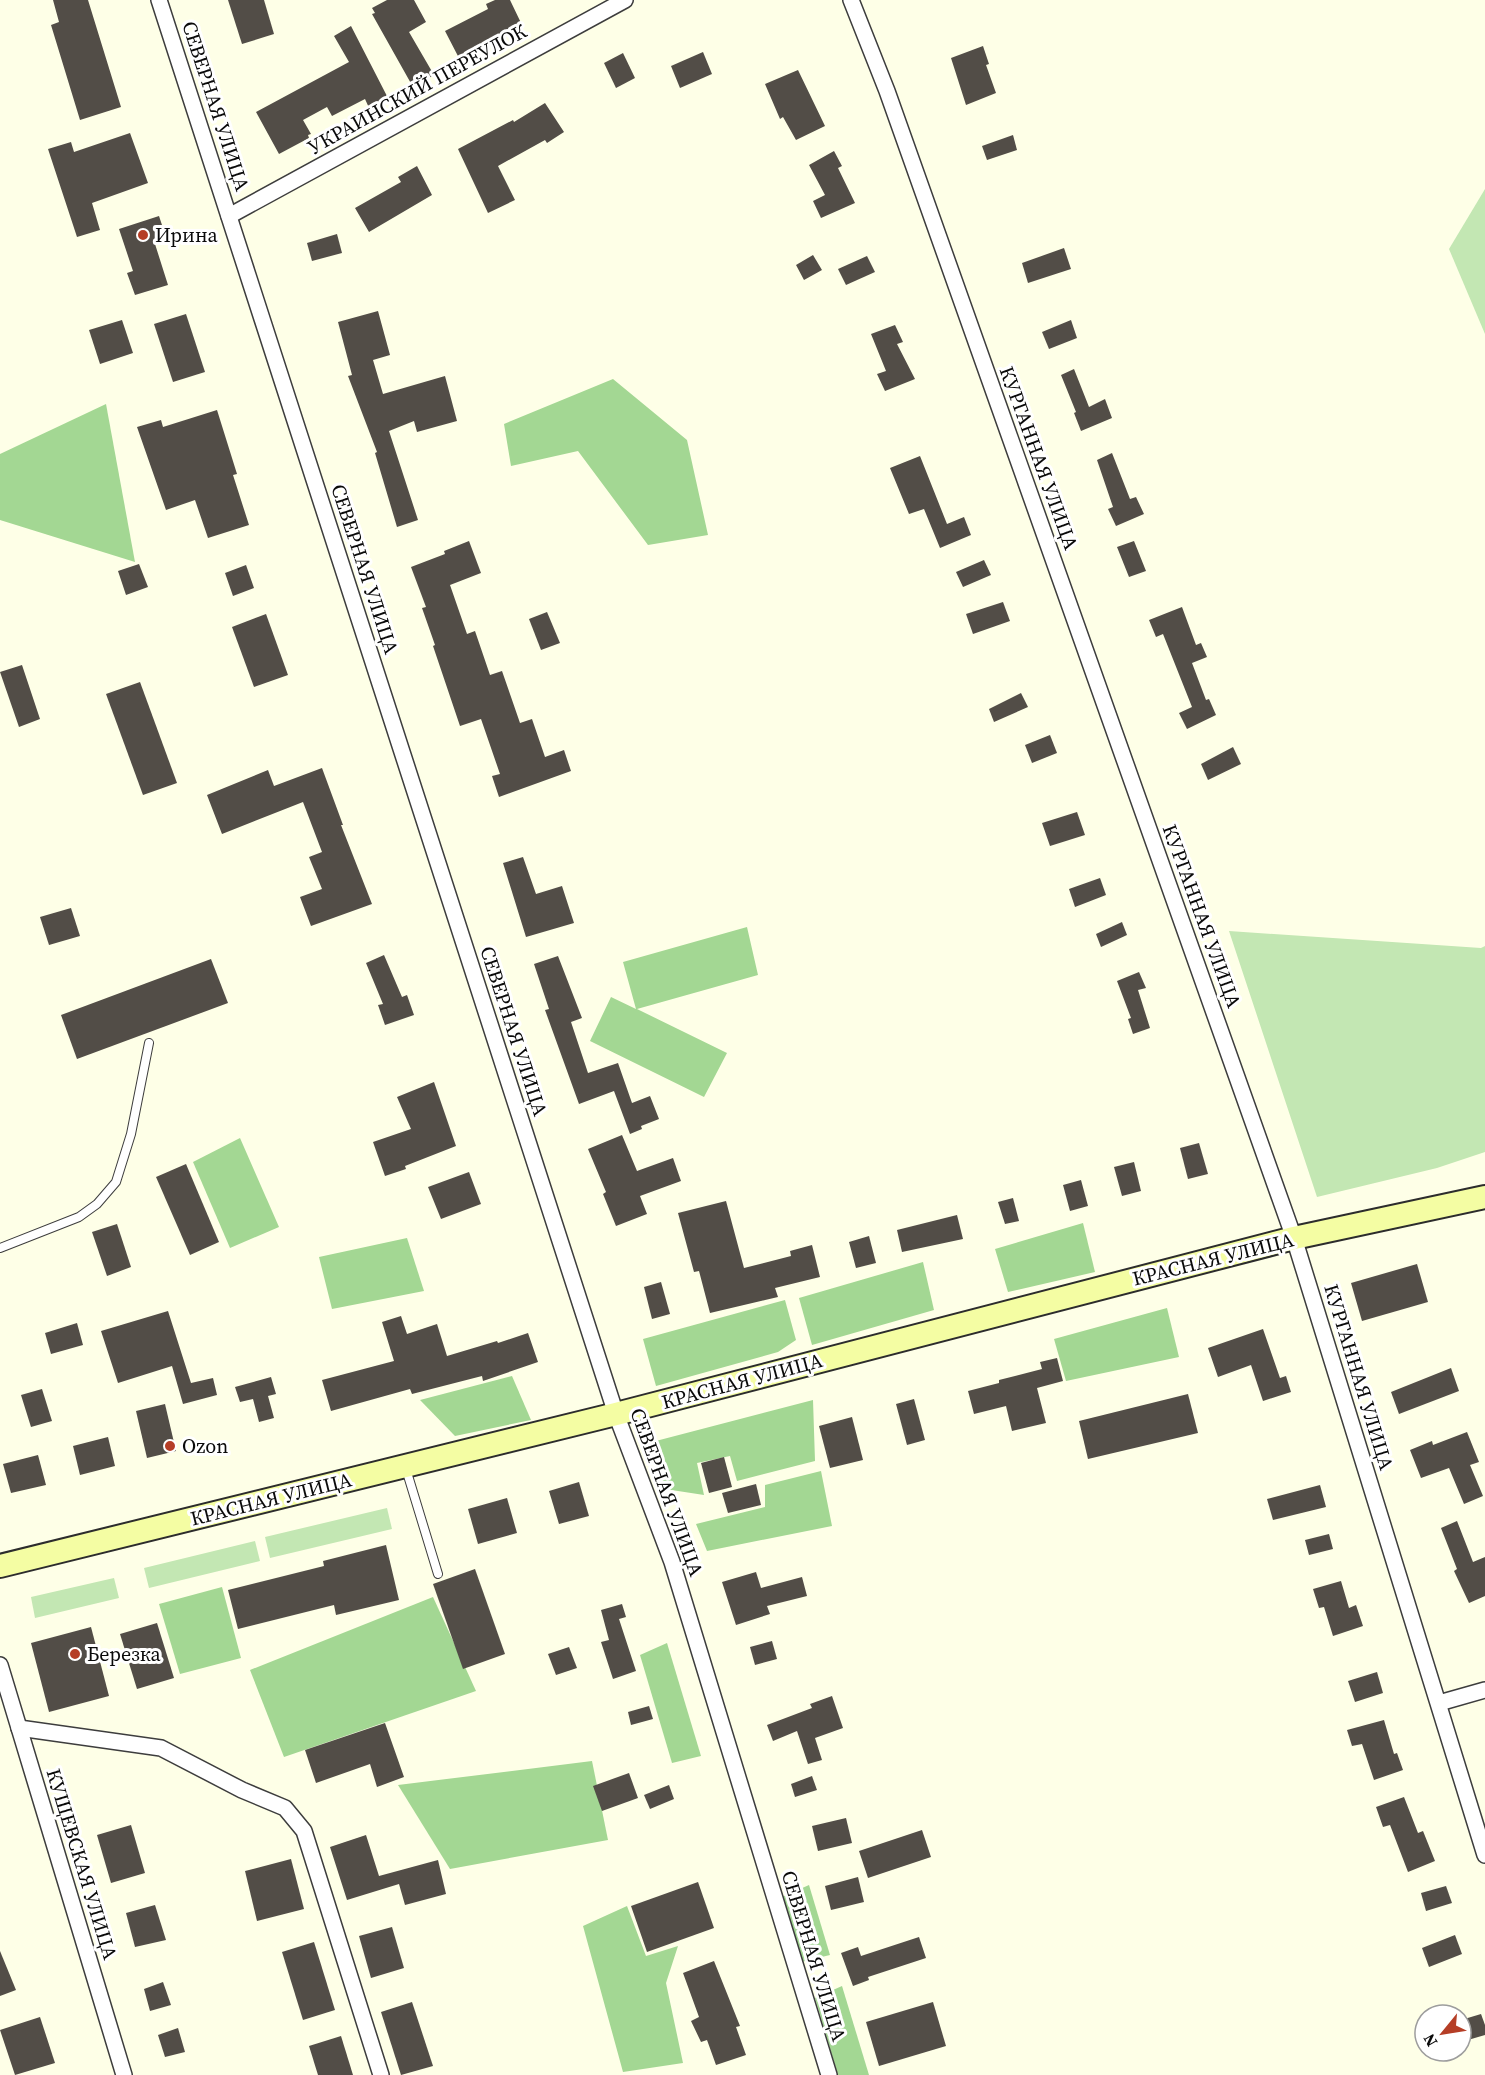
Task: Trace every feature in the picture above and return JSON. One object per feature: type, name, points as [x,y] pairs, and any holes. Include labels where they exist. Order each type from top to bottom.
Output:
[{"type":"street","name":"СЕВЕРНАЯ УЛИЦА","points":[[159,0],[616,1414],[672,1562],[829,2075]]},
{"type":"street","name":"УКРАИНСКИЙ ПЕРЕУЛОК","points":[[229,216],[625,0]]},
{"type":"street","name":"КУРГАННАЯ УЛИЦА","points":[[851,0],[891,102],[1294,1238],[1485,1855]]},
{"type":"street","name":"КРАСНАЯ УЛИЦА","points":[[0,1566],[616,1414],[1294,1238],[1485,1197]]},
{"type":"street","name":"КУЩЕВСКАЯ УЛИЦА","points":[[0,1665],[124,2075]]},
{"type":"street","points":[[1439,1703],[1485,1690]]},
{"type":"street","points":[[19,1728],[161,1748],[242,1790],[285,1808],[304,1831],[381,2075]]},
{"type":"lane","points":[[0,1248],[79,1217],[97,1204],[117,1182],[131,1134],[149,1043]]},
{"type":"lane","points":[[405,1466],[438,1574]]},
{"type":"green space","points":[[1485,189],[1485,334],[1449,249]]},
{"type":"green space","points":[[613,379],[687,440],[708,535],[648,545],[578,451],[511,466],[504,424]]},
{"type":"green space","points":[[106,404],[135,562],[0,520],[0,454]]},
{"type":"green space","points":[[747,927],[758,975],[637,1009],[727,1053],[704,1097],[590,1041],[611,997],[636,1009],[623,962]]},
{"type":"green space","points":[[1229,931],[1481,948],[1485,946],[1485,1152],[1437,1168],[1317,1197]]},
{"type":"green space","points":[[240,1138],[279,1227],[230,1248],[193,1162]]},
{"type":"green space","points":[[1083,1223],[1095,1272],[1008,1292],[995,1249]]},
{"type":"green space","points":[[407,1238],[424,1291],[332,1309],[319,1257]]},
{"type":"green space","points":[[923,1262],[934,1310],[812,1345],[799,1298]]},
{"type":"green space","points":[[785,1300],[796,1340],[778,1352],[656,1386],[643,1339]]},
{"type":"green space","points":[[1167,1308],[1179,1357],[1066,1381],[1054,1339]]},
{"type":"green space","points":[[512,1376],[531,1420],[455,1436],[420,1400]]},
{"type":"green space","points":[[813,1400],[815,1461],[737,1481],[730,1456],[697,1463],[704,1495],[665,1489],[652,1442]]},
{"type":"green space","points":[[821,1471],[832,1526],[707,1551],[696,1524],[765,1507],[765,1485]]},
{"type":"green space","points":[[387,1508],[392,1529],[270,1558],[265,1537]]},
{"type":"green space","points":[[255,1541],[260,1561],[149,1588],[144,1568]]},
{"type":"green space","points":[[114,1578],[119,1598],[35,1618],[31,1597]]},
{"type":"green space","points":[[222,1587],[241,1658],[180,1674],[159,1604]]},
{"type":"green space","points":[[433,1597],[476,1691],[284,1757],[250,1670]]},
{"type":"green space","points":[[667,1643],[701,1756],[672,1763],[640,1655]]},
{"type":"green space","points":[[592,1761],[608,1840],[450,1869],[398,1785]]},
{"type":"green space","points":[[809,1885],[830,1955],[801,1962],[782,1897]]},
{"type":"green space","points":[[627,1906],[646,1956],[678,1946],[666,1983],[683,2063],[623,2072],[583,1926]]},
{"type":"green space","points":[[842,1986],[869,2075],[838,2075],[815,1998]]},
{"type":"building","points":[[53,0],[88,0],[121,107],[80,120],[51,25],[59,22]]},
{"type":"building","points":[[228,0],[264,0],[274,34],[242,44]]},
{"type":"building","points":[[387,0],[414,0],[426,22],[409,32],[434,75],[413,87],[372,14],[375,13],[372,8]]},
{"type":"building","points":[[495,0],[510,0],[522,25],[485,43],[487,46],[460,60],[445,31],[488,9],[486,4]]},
{"type":"building","points":[[351,26],[389,100],[370,110],[365,99],[332,116],[327,107],[303,120],[311,134],[308,135],[309,138],[279,154],[256,112],[349,62],[334,36]]},
{"type":"building","points":[[983,46],[989,64],[986,65],[996,93],[966,105],[951,58]]},
{"type":"building","points":[[703,52],[712,74],[680,88],[671,66]]},
{"type":"building","points":[[623,53],[635,78],[616,88],[604,63]]},
{"type":"building","points":[[798,70],[825,126],[796,140],[783,117],[780,119],[765,84]]},
{"type":"building","points":[[545,103],[564,132],[547,143],[545,140],[498,166],[515,200],[488,213],[458,149],[513,120],[514,122]]},
{"type":"building","points":[[130,133],[148,183],[92,203],[100,230],[77,237],[48,149],[71,142],[74,152]]},
{"type":"building","points":[[1013,135],[1017,150],[987,160],[982,146]]},
{"type":"building","points":[[834,151],[842,166],[838,168],[855,203],[821,218],[813,201],[825,195],[809,165]]},
{"type":"building","points":[[417,166],[432,195],[369,232],[355,208],[401,182],[398,177]]},
{"type":"building","points":[[159,216],[167,240],[155,244],[168,285],[135,295],[127,273],[133,271],[119,229]]},
{"type":"building","points":[[337,234],[342,253],[312,261],[307,243]]},
{"type":"building","points":[[1064,248],[1071,269],[1028,283],[1022,263]]},
{"type":"building","points":[[813,255],[822,270],[804,280],[796,265]]},
{"type":"building","points":[[867,256],[875,272],[846,285],[838,269]]},
{"type":"building","points":[[378,311],[390,355],[373,360],[383,394],[445,376],[457,421],[417,432],[414,421],[389,431],[418,520],[397,527],[375,453],[377,452],[348,376],[352,375],[338,322]]},
{"type":"building","points":[[186,314],[205,372],[173,382],[154,324]]},
{"type":"building","points":[[122,320],[133,353],[100,364],[89,330]]},
{"type":"building","points":[[1071,320],[1077,338],[1049,349],[1042,332]]},
{"type":"building","points":[[895,325],[903,342],[897,344],[915,379],[885,391],[877,374],[886,371],[871,334]]},
{"type":"building","points":[[1074,369],[1089,407],[1105,399],[1112,418],[1081,431],[1061,375]]},
{"type":"building","points":[[217,410],[237,474],[233,475],[249,525],[208,538],[195,500],[166,510],[137,427],[161,420],[163,427]]},
{"type":"building","points":[[1112,453],[1130,499],[1136,497],[1144,514],[1116,526],[1108,509],[1113,507],[1097,460]]},
{"type":"building","points":[[920,456],[947,524],[964,517],[971,535],[940,548],[924,509],[909,514],[890,468]]},
{"type":"building","points":[[469,541],[481,573],[450,585],[467,634],[475,631],[490,675],[502,671],[520,723],[532,719],[545,757],[564,750],[571,771],[499,797],[492,776],[500,774],[481,719],[460,726],[422,608],[426,607],[411,567],[445,554],[444,551]]},
{"type":"building","points":[[1134,541],[1146,571],[1129,577],[1117,547]]},
{"type":"building","points":[[984,560],[991,575],[963,587],[956,572]]},
{"type":"building","points":[[139,564],[148,587],[126,595],[118,571]]},
{"type":"building","points":[[246,565],[254,588],[233,596],[225,573]]},
{"type":"building","points":[[1003,602],[1010,621],[973,634],[966,614]]},
{"type":"building","points":[[1182,607],[1196,645],[1201,643],[1207,657],[1192,663],[1206,700],[1209,699],[1216,715],[1187,729],[1179,713],[1192,707],[1163,634],[1156,637],[1149,620]]},
{"type":"building","points":[[547,612],[560,643],[541,650],[529,619]]},
{"type":"building","points":[[266,614],[288,675],[254,687],[232,627]]},
{"type":"building","points":[[22,665],[40,719],[19,727],[0,672]]},
{"type":"building","points":[[140,682],[177,783],[143,795],[106,694]]},
{"type":"building","points":[[1021,693],[1028,707],[994,722],[989,709]]},
{"type":"building","points":[[1050,735],[1057,753],[1032,763],[1025,745]]},
{"type":"building","points":[[1233,747],[1241,764],[1208,780],[1201,764]]},
{"type":"building","points":[[322,768],[343,825],[341,825],[372,904],[311,926],[300,897],[322,889],[309,857],[322,852],[303,802],[222,834],[207,795],[268,770],[274,786]]},
{"type":"building","points":[[1077,812],[1085,835],[1050,846],[1042,823]]},
{"type":"building","points":[[523,857],[536,894],[562,886],[574,923],[526,937],[503,863]]},
{"type":"building","points":[[1100,878],[1106,895],[1075,907],[1069,889]]},
{"type":"building","points":[[71,908],[80,936],[49,945],[40,917]]},
{"type":"building","points":[[1122,922],[1127,935],[1101,947],[1096,934]]},
{"type":"building","points":[[384,955],[402,997],[407,995],[414,1015],[385,1025],[378,1005],[383,1004],[366,963]]},
{"type":"building","points":[[558,956],[582,1018],[571,1022],[588,1073],[618,1063],[632,1103],[650,1096],[659,1119],[641,1126],[642,1129],[630,1134],[614,1091],[579,1104],[545,1010],[549,1009],[534,964]]},
{"type":"building","points":[[211,959],[228,1003],[77,1059],[61,1015]]},
{"type":"building","points":[[1139,972],[1146,988],[1138,990],[1150,1028],[1133,1034],[1128,1019],[1131,1018],[1117,981]]},
{"type":"building","points":[[434,1082],[456,1146],[385,1176],[373,1142],[411,1129],[397,1097]]},
{"type":"building","points":[[622,1135],[637,1171],[673,1158],[681,1181],[640,1196],[647,1214],[616,1226],[603,1194],[606,1192],[588,1149]]},
{"type":"building","points":[[1199,1143],[1208,1174],[1188,1179],[1180,1148]]},
{"type":"building","points":[[1134,1162],[1141,1191],[1122,1196],[1114,1167]]},
{"type":"building","points":[[186,1164],[219,1242],[190,1255],[156,1177]]},
{"type":"building","points":[[469,1172],[481,1204],[441,1219],[428,1187]]},
{"type":"building","points":[[1081,1180],[1088,1206],[1070,1211],[1063,1185]]},
{"type":"building","points":[[1013,1198],[1019,1221],[1005,1224],[998,1202]]},
{"type":"building","points":[[726,1201],[744,1268],[791,1256],[790,1251],[812,1245],[820,1277],[775,1288],[778,1297],[710,1313],[699,1271],[694,1272],[678,1213]]},
{"type":"building","points":[[957,1215],[963,1239],[902,1252],[897,1230]]},
{"type":"building","points":[[117,1224],[131,1267],[107,1276],[92,1232]]},
{"type":"building","points":[[869,1236],[876,1263],[856,1268],[849,1242]]},
{"type":"building","points":[[1417,1264],[1428,1302],[1362,1321],[1351,1283]]},
{"type":"building","points":[[661,1282],[670,1314],[652,1319],[644,1287]]},
{"type":"building","points":[[168,1311],[191,1383],[213,1378],[217,1395],[183,1404],[172,1366],[118,1383],[101,1331]]},
{"type":"building","points":[[401,1316],[407,1334],[437,1324],[447,1356],[528,1333],[538,1362],[483,1381],[482,1376],[412,1394],[410,1389],[331,1411],[322,1380],[394,1361],[382,1322]]},
{"type":"building","points":[[77,1323],[83,1345],[51,1354],[45,1333]]},
{"type":"building","points":[[1263,1329],[1280,1378],[1286,1376],[1291,1392],[1263,1401],[1251,1365],[1218,1377],[1208,1348]]},
{"type":"building","points":[[1057,1358],[1063,1381],[1037,1388],[1046,1423],[1012,1431],[1006,1406],[974,1414],[968,1391],[1042,1369],[1040,1362]]},
{"type":"building","points":[[1451,1368],[1459,1391],[1399,1414],[1391,1392]]},
{"type":"building","points":[[271,1377],[276,1394],[268,1396],[274,1418],[259,1422],[253,1399],[240,1402],[235,1387]]},
{"type":"building","points":[[42,1389],[52,1421],[31,1427],[21,1395]]},
{"type":"building","points":[[1188,1394],[1198,1433],[1088,1459],[1079,1421]]},
{"type":"building","points":[[914,1399],[925,1440],[907,1445],[896,1404]]},
{"type":"building","points":[[165,1404],[176,1451],[147,1458],[136,1411]]},
{"type":"building","points":[[852,1417],[863,1460],[830,1468],[819,1426]]},
{"type":"building","points":[[1467,1432],[1479,1462],[1470,1465],[1483,1496],[1464,1504],[1449,1468],[1421,1478],[1410,1450],[1432,1441],[1433,1445]]},
{"type":"building","points":[[108,1437],[115,1466],[80,1475],[73,1446]]},
{"type":"building","points":[[38,1455],[46,1485],[11,1493],[3,1464]]},
{"type":"building","points":[[724,1457],[732,1487],[709,1493],[701,1463]]},
{"type":"building","points":[[579,1482],[589,1516],[559,1524],[549,1491]]},
{"type":"building","points":[[756,1484],[761,1505],[728,1513],[722,1493]]},
{"type":"building","points":[[1320,1485],[1326,1507],[1273,1520],[1267,1499]]},
{"type":"building","points":[[507,1498],[517,1533],[478,1544],[468,1509]]},
{"type":"building","points":[[1457,1521],[1473,1562],[1485,1557],[1485,1596],[1469,1603],[1454,1571],[1457,1569],[1441,1528]]},
{"type":"building","points":[[1329,1534],[1333,1549],[1309,1555],[1305,1540]]},
{"type":"building","points":[[386,1545],[399,1600],[336,1615],[334,1605],[238,1629],[228,1590],[324,1566],[323,1561]]},
{"type":"building","points":[[475,1569],[505,1654],[463,1669],[433,1584]]},
{"type":"building","points":[[756,1572],[761,1588],[802,1577],[807,1596],[767,1606],[770,1614],[736,1625],[722,1582]]},
{"type":"building","points":[[1341,1581],[1349,1608],[1356,1605],[1363,1626],[1333,1636],[1324,1607],[1319,1608],[1313,1589]]},
{"type":"building","points":[[622,1604],[626,1617],[619,1619],[636,1671],[613,1679],[601,1642],[609,1640],[601,1610]]},
{"type":"building","points":[[157,1623],[174,1678],[137,1689],[120,1634]]},
{"type":"building","points":[[91,1627],[109,1696],[49,1712],[31,1643]]},
{"type":"building","points":[[772,1641],[777,1659],[755,1665],[750,1647]]},
{"type":"building","points":[[569,1647],[577,1668],[556,1675],[548,1654]]},
{"type":"building","points":[[1377,1672],[1383,1693],[1355,1702],[1348,1681]]},
{"type":"building","points":[[832,1696],[843,1728],[815,1738],[822,1760],[808,1764],[797,1731],[773,1741],[767,1725],[812,1708],[810,1704]]},
{"type":"building","points":[[649,1706],[653,1719],[631,1725],[628,1712]]},
{"type":"building","points":[[1384,1720],[1394,1754],[1397,1753],[1403,1770],[1374,1780],[1362,1744],[1352,1746],[1347,1730]]},
{"type":"building","points":[[385,1723],[404,1777],[377,1787],[370,1764],[316,1783],[305,1750]]},
{"type":"building","points":[[629,1773],[638,1798],[602,1811],[593,1786]]},
{"type":"building","points":[[812,1776],[817,1790],[795,1797],[791,1784]]},
{"type":"building","points":[[669,1785],[674,1799],[650,1809],[644,1795]]},
{"type":"building","points":[[1404,1797],[1418,1833],[1423,1831],[1435,1861],[1408,1872],[1390,1825],[1383,1827],[1376,1807]]},
{"type":"building","points":[[846,1818],[852,1843],[818,1851],[812,1826]]},
{"type":"building","points":[[131,1825],[145,1873],[111,1883],[97,1835]]},
{"type":"building","points":[[922,1830],[931,1857],[868,1878],[859,1851]]},
{"type":"building","points":[[366,1835],[379,1876],[438,1860],[446,1894],[405,1905],[399,1884],[347,1900],[330,1847]]},
{"type":"building","points":[[291,1859],[304,1909],[257,1921],[245,1871]]},
{"type":"building","points":[[858,1877],[864,1902],[831,1910],[825,1886]]},
{"type":"building","points":[[698,1882],[714,1928],[647,1952],[631,1906]]},
{"type":"building","points":[[1446,1886],[1452,1903],[1426,1911],[1421,1893]]},
{"type":"building","points":[[155,1905],[166,1940],[135,1947],[126,1913]]},
{"type":"building","points":[[392,1927],[404,1968],[371,1978],[359,1936]]},
{"type":"building","points":[[1455,1935],[1462,1954],[1429,1967],[1422,1948]]},
{"type":"building","points":[[919,1937],[926,1958],[868,1977],[869,1980],[853,1986],[841,1953],[858,1947],[861,1956]]},
{"type":"building","points":[[314,1942],[335,2010],[303,2020],[282,1952]]},
{"type":"building","points":[[0,1951],[16,1990],[0,1996]]},
{"type":"building","points":[[714,1961],[740,2026],[736,2027],[746,2055],[716,2065],[707,2040],[701,2042],[691,2021],[699,2017],[683,1973]]},
{"type":"building","points":[[163,1982],[171,2005],[150,2011],[144,1989]]},
{"type":"building","points":[[412,2002],[433,2066],[401,2075],[381,2012]]},
{"type":"building","points":[[933,2002],[946,2046],[879,2066],[866,2022]]},
{"type":"building","points":[[1481,2014],[1485,2025],[1485,2035],[1473,2038],[1473,2016]]},
{"type":"building","points":[[40,2017],[55,2063],[15,2075],[0,2030]]},
{"type":"building","points":[[178,2028],[185,2052],[165,2057],[158,2035]]},
{"type":"building","points":[[341,2036],[353,2075],[318,2075],[309,2046]]},
{"type":"place","name":"Ирина","points":[[143,235]]},
{"type":"place","name":"Ozon","points":[[170,1446]]},
{"type":"place","name":"Березка","points":[[75,1654]]}]
